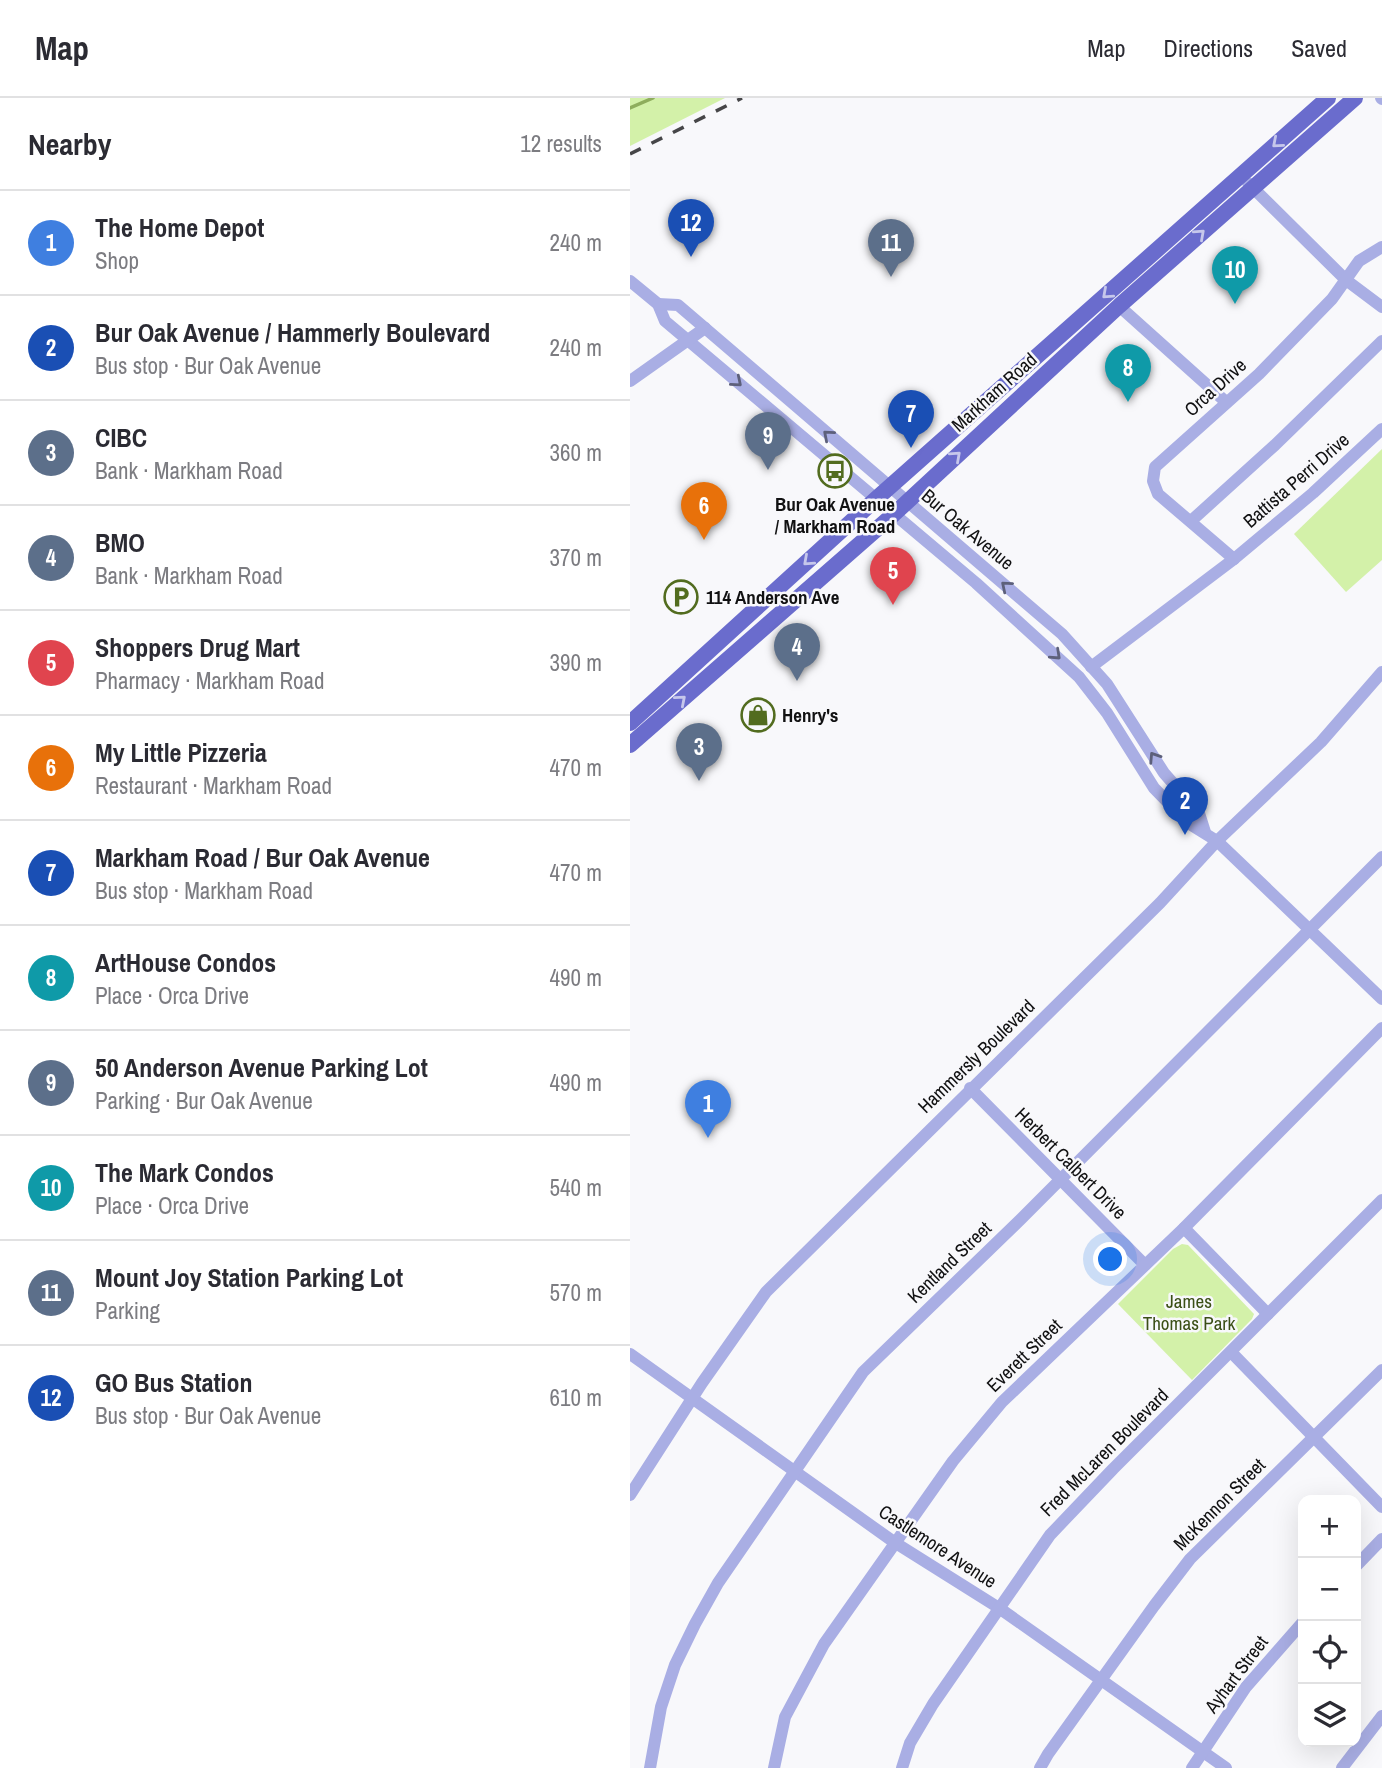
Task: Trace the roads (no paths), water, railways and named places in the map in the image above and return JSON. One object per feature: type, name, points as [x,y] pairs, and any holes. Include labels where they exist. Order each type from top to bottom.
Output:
[{"type":"main road","name":"Markham Road","points":[[630,745],[894,514],[1119,306],[1328,98]]},
{"type":"main road","name":"Markham Road","points":[[630,723],[876,499],[1246,181],[1355,98]]},
{"type":"street","points":[[1246,181],[1346,280],[1382,307]]},
{"type":"street","name":"Orca Drive","points":[[1191,521],[1158,494],[1153,481],[1155,467],[1259,373],[1332,299],[1359,261],[1382,247]]},
{"type":"street","name":"Bur Oak Avenue","points":[[630,281],[658,304],[665,321],[976,583],[1080,677],[1107,713],[1154,788],[1188,823],[1217,841],[1382,999]]},
{"type":"street","name":"Bur Oak Avenue","points":[[658,304],[678,305],[1062,634],[1107,684],[1164,773],[1199,813],[1205,832]]},
{"type":"street","points":[[1119,306],[1226,402]]},
{"type":"street","points":[[630,381],[705,328]]},
{"type":"street","points":[[1234,559],[1191,521],[1275,445],[1382,341]]},
{"type":"street","name":"Battista Perri Drive","points":[[1091,667],[1234,559],[1313,493],[1382,429]]},
{"type":"street","name":"Hammersly Boulevard","points":[[630,1495],[692,1398],[766,1292],[1160,903],[1217,841],[1321,742],[1382,672]]},
{"type":"street","name":"Kentland Street","points":[[650,1768],[661,1707],[674,1665],[718,1583],[863,1372],[1311,931],[1382,857]]},
{"type":"street","name":"Everett Street","points":[[774,1768],[785,1717],[824,1644],[953,1461],[1002,1402],[1184,1228],[1382,1028]]},
{"type":"street","name":"Herbert Calbert Drive","points":[[970,1088],[1145,1265]]},
{"type":"street","name":"Fred McLaren Boulevard","points":[[902,1768],[911,1743],[933,1704],[1050,1535],[1382,1200]]},
{"type":"street","points":[[1184,1228],[1268,1314]]},
{"type":"street","points":[[1231,1352],[1382,1507]]},
{"type":"street","name":"Castlemore Avenue","points":[[630,1354],[894,1542],[999,1608],[1226,1768]]},
{"type":"street","name":"McKennon Street","points":[[1040,1768],[1154,1605],[1190,1559],[1382,1370]]},
{"type":"street","points":[[1361,1561],[1382,1539]]},
{"type":"street","name":"Ayhart Street","points":[[1192,1768],[1247,1687],[1298,1628]]},
{"type":"street","points":[[1342,1768],[1382,1716]]},
{"type":"waterway","points":[[630,108],[653,98]]},
{"type":"railway","points":[[630,154],[742,98]]},
{"type":"place","name":"GO Bus Station","points":[[691,257]]},
{"type":"place","name":"Mount Joy Station Parking Lot","points":[[891,277]]},
{"type":"place","name":"The Mark Condos","points":[[1235,304]]},
{"type":"place","name":"ArtHouse Condos","points":[[1128,402]]},
{"type":"place","name":"Markham Road / Bur Oak Avenue","points":[[911,448]]},
{"type":"place","name":"50 Anderson Avenue Parking Lot","points":[[768,470]]},
{"type":"place","name":"Bur Oak Avenue / Markham Road","points":[[835,471]]},
{"type":"place","name":"My Little Pizzeria","points":[[704,540]]},
{"type":"place","name":"114 Anderson Ave","points":[[681,597]]},
{"type":"place","name":"Shoppers Drug Mart","points":[[893,605]]},
{"type":"place","name":"BMO","points":[[797,681]]},
{"type":"place","name":"Henry's","points":[[758,715]]},
{"type":"place","name":"CIBC","points":[[699,781]]},
{"type":"place","name":"Bur Oak Avenue / Hammerly Boulevard","points":[[1185,835]]},
{"type":"place","name":"The Home Depot","points":[[708,1138]]},
{"type":"park label","name":"James Thomas Park","points":[[1189,1312]]}]
